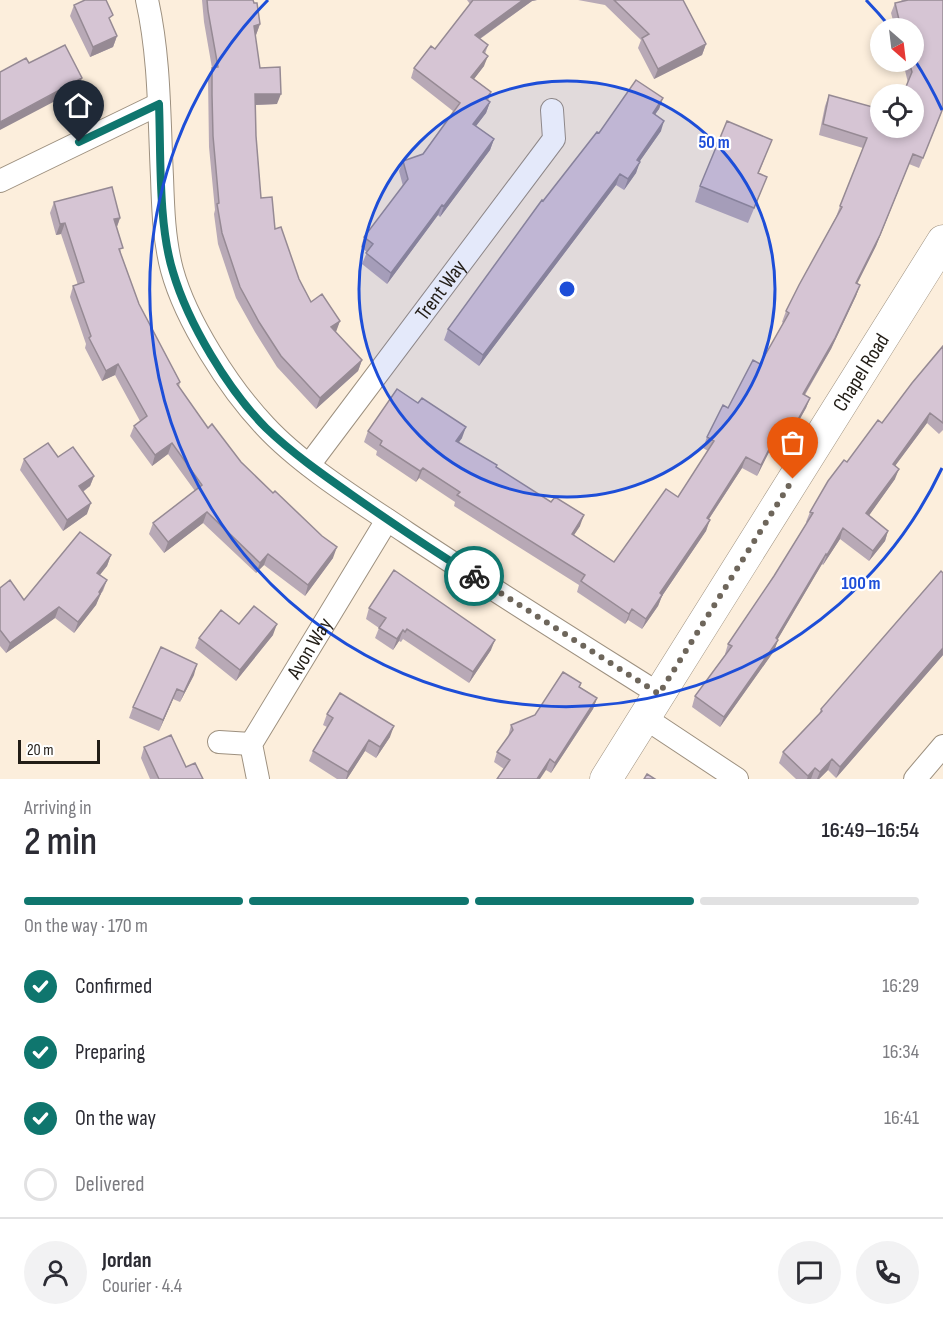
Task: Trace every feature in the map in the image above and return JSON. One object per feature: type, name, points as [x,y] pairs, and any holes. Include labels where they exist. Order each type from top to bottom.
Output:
[{"type":"street","points":[[147,0],[154,42],[166,235],[172,271],[186,306],[214,359],[240,397],[266,428],[309,465],[652,706],[737,779]]},
{"type":"street","points":[[0,181],[159,104]]},
{"type":"street","name":"Trent Way","points":[[309,465],[554,139],[552,110]]},
{"type":"street","name":"Chapel Road","points":[[606,779],[943,241]]},
{"type":"street","name":"Avon Way","points":[[251,744],[387,520]]},
{"type":"street","points":[[219,742],[251,744],[258,779]]},
{"type":"street","points":[[915,779],[943,746]]},
{"type":"building","points":[[85,0],[106,0],[113,15],[109,18],[117,36],[93,47],[74,5]]},
{"type":"building","points":[[207,0],[253,0],[257,3],[260,24],[254,26],[260,68],[280,67],[281,94],[255,94],[261,198],[272,197],[275,229],[281,227],[299,279],[311,302],[322,294],[340,321],[331,327],[362,360],[320,398],[281,356],[259,322],[240,287],[222,233],[217,204],[219,203],[212,95],[212,68],[218,67]]},
{"type":"building","points":[[473,0],[523,0],[475,35],[488,45],[483,52],[488,56],[471,77],[491,92],[486,99],[490,102],[473,124],[494,139],[391,273],[366,253],[373,244],[364,237],[408,179],[403,161],[423,154],[460,103],[414,68],[431,46],[435,49]]},
{"type":"building","points":[[614,0],[683,0],[706,44],[658,69],[642,38],[649,34]]},
{"type":"building","points":[[908,0],[943,0],[943,108],[923,158],[913,154],[880,235],[856,283],[860,285],[835,338],[803,394],[810,398],[792,430],[782,424],[761,465],[746,457],[707,518],[710,520],[660,593],[662,595],[646,619],[632,609],[629,614],[581,581],[585,575],[457,495],[460,492],[423,468],[420,471],[380,445],[382,441],[368,431],[397,389],[418,403],[422,398],[466,427],[456,441],[497,465],[496,467],[551,502],[555,497],[584,515],[572,534],[614,562],[666,489],[678,497],[714,441],[707,437],[723,405],[728,408],[753,360],[760,364],[789,313],[786,311],[799,285],[842,207],[840,206],[867,138],[823,124],[829,95],[870,106],[870,138],[924,138],[924,84],[907,84],[912,72],[924,72],[924,18],[899,18],[895,3]]},
{"type":"building","points":[[65,45],[82,78],[0,122],[0,72],[26,58],[29,63]]},
{"type":"building","points":[[636,80],[663,98],[653,113],[664,121],[637,160],[640,162],[628,179],[620,174],[483,355],[448,329],[542,200],[597,132],[599,133]]},
{"type":"building","points":[[727,121],[772,140],[758,173],[767,177],[754,208],[700,186]]},
{"type":"building","points":[[112,187],[120,218],[114,219],[123,248],[119,249],[139,304],[180,382],[177,384],[208,428],[212,424],[241,462],[273,493],[275,491],[322,536],[337,547],[308,585],[268,554],[260,563],[207,512],[168,542],[153,523],[202,485],[172,443],[155,455],[134,426],[147,416],[118,364],[106,371],[89,338],[91,336],[73,286],[84,282],[65,223],[60,224],[54,202]]},
{"type":"building","points":[[943,346],[943,423],[930,413],[893,464],[899,469],[866,513],[888,531],[873,551],[843,528],[776,638],[778,640],[724,717],[695,696],[732,646],[728,644],[813,513],[810,512],[828,481],[844,460],[847,462],[878,420],[882,423]]},
{"type":"building","points":[[48,443],[58,457],[73,447],[94,476],[79,486],[91,503],[67,520],[24,459]]},
{"type":"building","points":[[80,532],[111,555],[97,573],[107,580],[100,594],[78,622],[59,607],[10,643],[0,630],[0,588],[10,580],[24,600]]},
{"type":"building","points":[[394,570],[495,640],[473,672],[407,629],[405,632],[403,630],[397,639],[379,628],[386,618],[369,608]]},
{"type":"building","points":[[941,571],[943,573],[943,648],[840,767],[832,759],[820,772],[815,768],[808,776],[783,752],[822,711],[821,709]]},
{"type":"building","points":[[254,606],[277,624],[240,670],[199,638],[221,610],[239,624]]},
{"type":"building","points":[[161,647],[197,664],[184,692],[177,689],[163,720],[133,707]]},
{"type":"building","points":[[563,672],[581,683],[579,687],[597,698],[555,763],[550,759],[537,779],[497,779],[510,760],[497,752],[513,730],[511,725],[535,715]]},
{"type":"building","points":[[340,693],[394,726],[380,747],[369,740],[348,772],[313,751],[333,718],[327,714]]},
{"type":"building","points":[[171,735],[186,767],[195,763],[203,779],[159,779],[144,747]]},
{"type":"building","points":[[647,774],[655,779],[644,779]]},
{"type":"way so far","points":[[474,576],[659,694],[793,479]]},
{"type":"route","points":[[79,142],[159,104],[164,211],[172,271],[200,335],[227,379],[266,428],[309,465],[387,520],[474,576]]}]
